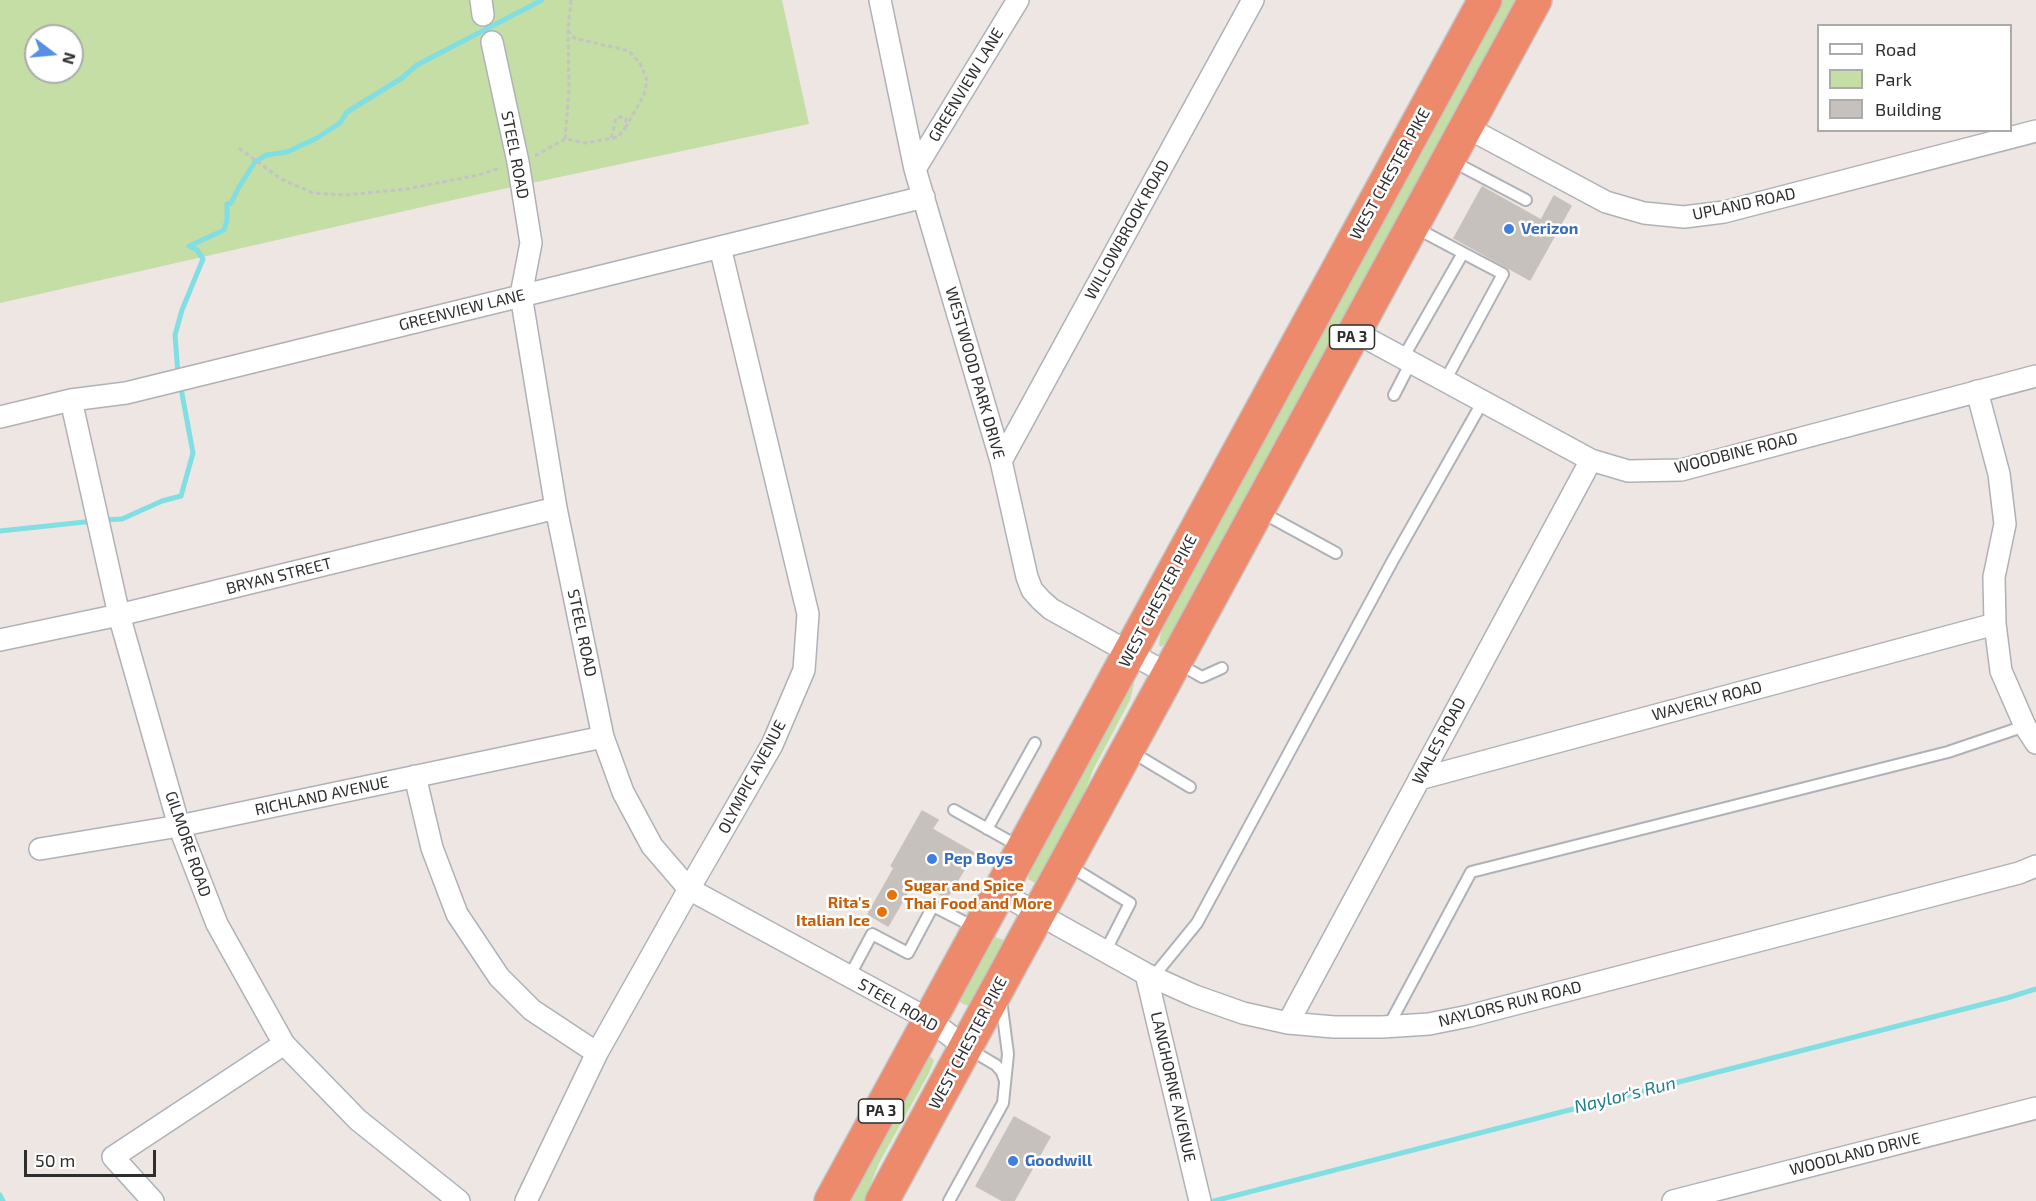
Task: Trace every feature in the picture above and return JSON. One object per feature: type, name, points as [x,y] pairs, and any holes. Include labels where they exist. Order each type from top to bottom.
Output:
[{"type":"highway","name":"WEST CHESTER PIKE","points":[[831,1201],[1485,0]]},
{"type":"highway","name":"WEST CHESTER PIKE","points":[[882,1201],[1535,0]]},
{"type":"street","name":"WESTWOOD PARK DRIVE","points":[[880,0],[915,169],[1001,460],[1027,577],[1032,590],[1052,609],[1130,653],[1172,668]]},
{"type":"street","name":"GREENVIEW LANE","points":[[915,169],[1018,0]]},
{"type":"street","name":"WILLOWBROOK ROAD","points":[[1001,460],[1253,0]]},
{"type":"street","name":"STEEL ROAD","points":[[492,42],[518,162],[531,243],[521,295],[556,508],[603,737],[623,792],[652,846],[688,889],[930,1020],[966,1048]]},
{"type":"street","name":"UPLAND ROAD","points":[[1466,127],[1606,202],[1644,213],[1684,217],[1724,212],[2036,131]]},
{"type":"street","name":"GREENVIEW LANE","points":[[0,417],[71,400],[126,393],[924,197]]},
{"type":"street","name":"OLYMPIC AVENUE","points":[[526,1201],[597,1053],[688,889],[772,745],[804,670],[808,614],[720,247]]},
{"type":"street","name":"WOODBINE ROAD","points":[[1355,332],[1591,460],[1628,471],[1681,470],[2036,376]]},
{"type":"street","points":[[1977,391],[1999,474],[2005,524],[1994,578],[1995,624],[2001,671],[2031,734]]},
{"type":"street","name":"GILMORE ROAD","points":[[71,400],[119,615],[179,826],[217,924],[284,1044],[358,1120],[459,1201]]},
{"type":"street","name":"WALES ROAD","points":[[1288,1023],[1591,460]]},
{"type":"street","name":"BRYAN STREET","points":[[0,640],[119,615],[556,508]]},
{"type":"street","name":"WAVERLY ROAD","points":[[1419,779],[1995,624]]},
{"type":"street","name":"RICHLAND AVENUE","points":[[40,849],[179,826],[603,737]]},
{"type":"street","points":[[415,777],[432,848],[457,914],[500,977],[532,1010],[597,1053]]},
{"type":"street","name":"NAYLORS RUN ROAD","points":[[999,892],[1150,975],[1195,996],[1243,1013],[1288,1023],[1334,1027],[1388,1027],[1429,1024],[1469,1016],[2019,873],[2036,866]]},
{"type":"street","name":"LANGHORNE AVENUE","points":[[1150,975],[1199,1197]]},
{"type":"street","points":[[153,1201],[113,1157],[284,1044]]},
{"type":"street","name":"WOODLAND DRIVE","points":[[1673,1201],[2036,1108]]},
{"type":"lane","points":[[1449,159],[1526,200]]},
{"type":"lane","points":[[1412,226],[1503,274],[1445,381]]},
{"type":"lane","points":[[1394,395],[1407,360],[1463,253]]},
{"type":"lane","points":[[1150,975],[1197,923],[1388,570],[1483,401]]},
{"type":"lane","points":[[1258,510],[1336,553]]},
{"type":"lane","points":[[1172,668],[1202,677],[1222,668]]},
{"type":"lane","points":[[1388,1027],[1471,872],[1948,752],[2031,734]]},
{"type":"lane","points":[[987,829],[1035,743]]},
{"type":"lane","points":[[1127,750],[1190,787]]},
{"type":"lane","points":[[954,810],[1023,849]]},
{"type":"lane","points":[[1065,864],[1130,903],[1106,950]]},
{"type":"lane","points":[[849,977],[872,934],[908,953],[933,906],[979,930]]},
{"type":"lane","points":[[949,1201],[999,1111],[1005,1094],[1008,1054],[1000,984]]},
{"type":"lane","points":[[966,1048],[996,1065],[1005,1081]]},
{"type":"path","points":[[565,139],[569,89],[568,30],[571,0]]},
{"type":"path","points":[[239,148],[281,179],[313,193],[345,195],[407,189],[478,175],[533,157],[565,139],[586,143],[618,137],[644,95],[647,80],[640,63],[629,51],[574,38],[568,30]]},
{"type":"path","points":[[610,138],[616,118],[626,119],[625,128]]},
{"type":"green space","points":[[0,0],[782,0],[809,124],[475,195],[0,303]]},
{"type":"green space","points":[[1493,0],[1521,0],[1171,639],[1161,647],[1159,645],[1164,622]]},
{"type":"green space","points":[[1131,680],[1134,684],[1130,700],[1093,770],[1077,813],[1037,884],[1028,879],[1033,862]]},
{"type":"green space","points":[[989,928],[997,938],[1008,941],[973,1007],[951,996]]},
{"type":"green space","points":[[928,1054],[934,1060],[929,1073],[879,1163],[864,1201],[840,1201]]},
{"type":"building","name":"Verizon","points":[[1482,187],[1541,220],[1554,196],[1571,206],[1530,280],[1454,238]]},
{"type":"building","name":"Pep Boys","points":[[922,811],[938,820],[932,829],[974,853],[947,898],[915,880],[888,926],[868,914],[894,868],[891,866]]},
{"type":"building","name":"Goodwill","points":[[1014,1117],[1050,1137],[1014,1201],[1003,1201],[976,1186]]},
{"type":"waterway","points":[[178,374],[175,335],[182,310],[203,259],[197,250],[189,246],[224,230],[227,220],[227,204],[231,203],[255,162],[266,155],[287,152],[317,138],[340,123],[347,112],[402,78],[417,65],[542,0]]},
{"type":"waterway","points":[[103,520],[122,519],[162,501],[181,496],[193,453],[180,383]]},
{"type":"waterway","points":[[0,531],[94,521]]},
{"type":"waterway","name":"Naylor's Run","points":[[1214,1201],[2036,989]]},
{"type":"waterway","points":[[0,1195],[3,1201]]},
{"type":"place","name":"Verizon","points":[[1509,229]]},
{"type":"place","name":"Pep Boys","points":[[932,859]]},
{"type":"place","name":"Sugar and Spice Thai Food and More","points":[[892,895]]},
{"type":"place","name":"Rita's Italian Ice","points":[[882,912]]},
{"type":"place","name":"Goodwill","points":[[1013,1161]]}]
